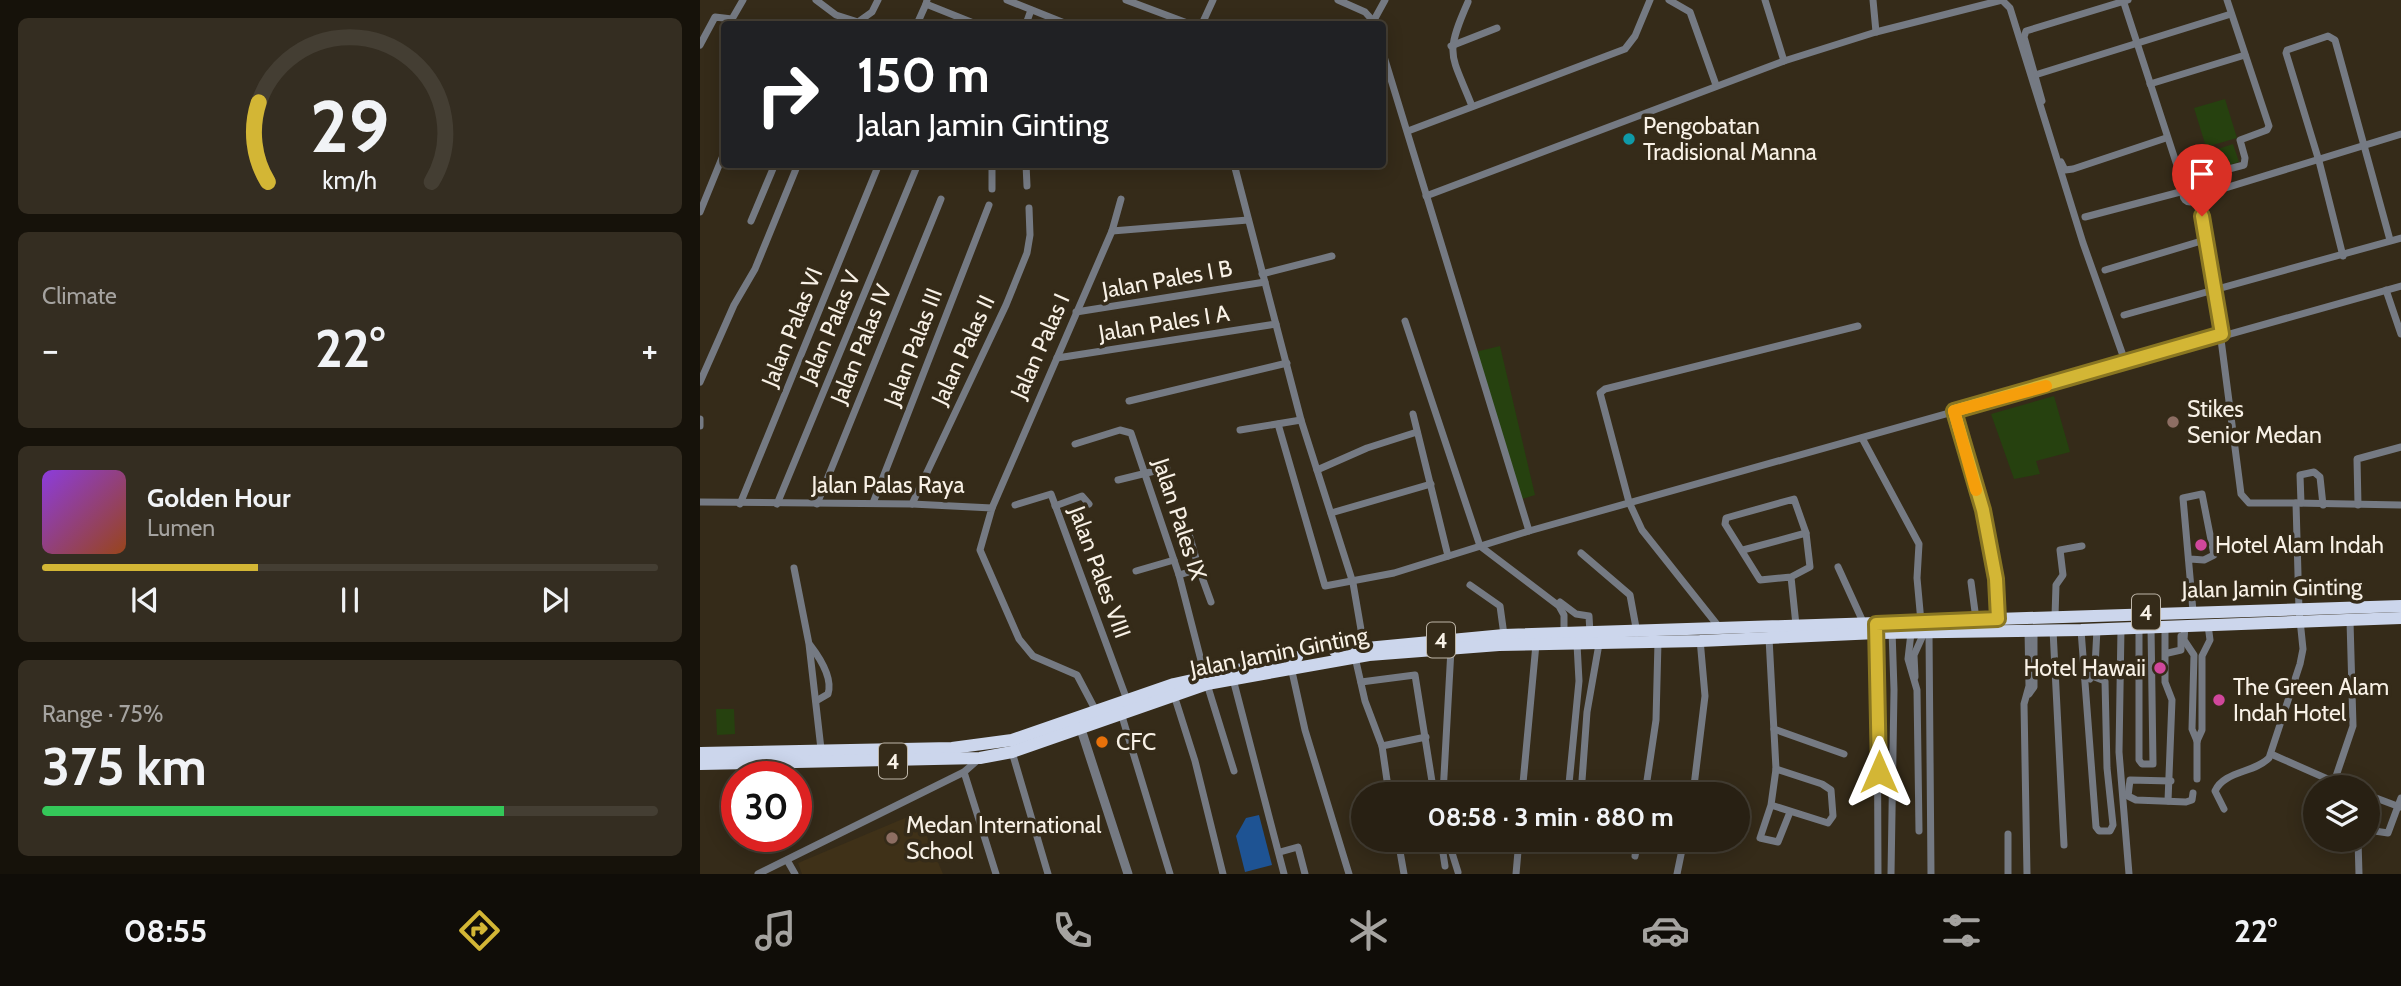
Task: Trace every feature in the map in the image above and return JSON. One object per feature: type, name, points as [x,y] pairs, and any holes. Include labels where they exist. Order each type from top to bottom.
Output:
[{"type":"highway","name":"Jalan Jamin Ginting","points":[[700,764],[980,758],[1012,752],[1127,699],[1206,680],[1364,651],[1504,635],[1564,634],[1595,639],[1658,642],[1700,636],[1720,629],[1796,625],[1921,630],[2081,630],[2208,625],[2401,606]]},
{"type":"highway","name":"Jalan Jamin Ginting","points":[[1921,630],[1976,619],[2193,611],[2350,621],[2401,618]]},
{"type":"highway","name":"Jalan Jamin Ginting","points":[[700,753],[973,747],[1121,713],[1206,680],[1233,679],[1364,651],[1536,644],[1577,645],[1595,639],[1637,633],[1769,638],[1872,627]]},
{"type":"street","points":[[700,45],[715,17],[734,18],[743,0]]},
{"type":"street","points":[[816,0],[836,15],[855,21]]},
{"type":"street","points":[[859,21],[872,12],[878,0]]},
{"type":"street","points":[[1007,0],[1059,21]]},
{"type":"street","points":[[1126,0],[1182,21]]},
{"type":"street","points":[[1203,21],[1213,0]]},
{"type":"street","points":[[1338,0],[1365,12],[1374,21]]},
{"type":"street","points":[[1375,21],[1385,0]]},
{"type":"street","points":[[1408,131],[1626,49],[1635,36],[1650,0]]},
{"type":"street","points":[[1669,0],[1690,12],[1716,85]]},
{"type":"street","points":[[1765,0],[1784,61]]},
{"type":"street","points":[[1873,0],[1876,32]]},
{"type":"street","points":[[2178,173],[2187,172],[2198,177],[2244,165],[2240,140],[2268,129],[2227,0]]},
{"type":"street","points":[[1426,196],[1784,61],[1876,32],[1994,1],[2007,3],[2083,243],[2126,364]]},
{"type":"street","points":[[2166,138],[2065,170],[2024,37],[2026,31],[2125,1],[2186,201],[2400,136]]},
{"type":"street","points":[[918,21],[926,2],[969,21]]},
{"type":"street","points":[[1468,2],[1451,52],[1472,106]]},
{"type":"street","points":[[1027,21],[1031,10]]},
{"type":"street","points":[[2035,75],[2231,14]]},
{"type":"street","points":[[833,21],[836,15]]},
{"type":"street","points":[[1451,46],[1497,28]]},
{"type":"street","points":[[2343,256],[2319,161],[2286,53],[2287,50],[2306,43],[2329,36],[2335,40],[2390,240]]},
{"type":"street","points":[[2150,84],[2245,55]]},
{"type":"street","points":[[1386,79],[1408,131],[1529,531]]},
{"type":"street","points":[[700,212],[721,160]]},
{"type":"street","points":[[751,221],[773,168]]},
{"type":"street","points":[[700,382],[729,316],[755,269],[796,168]]},
{"type":"street","name":"Jalan Palas VI","points":[[740,504],[877,168]]},
{"type":"street","name":"Jalan Palas V","points":[[777,504],[916,168]]},
{"type":"street","points":[[992,168],[992,189]]},
{"type":"street","points":[[1026,168],[1027,186]]},
{"type":"street","points":[[1237,168],[1301,420],[1353,583],[1364,651],[1361,682],[1382,746],[1387,782]]},
{"type":"street","points":[[2085,217],[2184,191]]},
{"type":"street","points":[[2196,198],[2208,239],[2242,497],[2249,503],[2401,505]]},
{"type":"street","name":"Jalan Palas IV","points":[[817,503],[941,199]]},
{"type":"street","name":"Jalan Palas I","points":[[992,508],[1112,231],[1121,199]]},
{"type":"street","name":"Jalan Palas III","points":[[873,503],[989,205]]},
{"type":"street","name":"Jalan Palas II","points":[[912,503],[1022,266],[1030,235],[1029,208]]},
{"type":"street","points":[[1112,231],[1248,220]]},
{"type":"street","points":[[2124,315],[2401,238]]},
{"type":"street","points":[[2105,270],[2208,239]]},
{"type":"street","name":"Jalan Pales I B","points":[[1076,312],[1264,278],[1332,256]]},
{"type":"street","points":[[1278,424],[1324,584],[1328,587],[1353,583],[1629,502],[2401,286]]},
{"type":"street","points":[[2386,290],[2401,334]]},
{"type":"street","points":[[1405,321],[1482,545],[1559,606],[1564,615],[1564,634]]},
{"type":"street","name":"Jalan Pales I A","points":[[1057,358],[1276,324]]},
{"type":"street","points":[[1720,629],[1642,530],[1629,502],[1600,395],[1602,390],[1858,326]]},
{"type":"street","points":[[1129,401],[1287,363]]},
{"type":"street","points":[[1954,411],[1983,510],[1996,579],[1998,619]]},
{"type":"street","points":[[1413,414],[1448,556]]},
{"type":"street","points":[[700,419],[700,425]]},
{"type":"street","points":[[1240,430],[1301,420]]},
{"type":"street","name":"Jalan Pales IX","points":[[1075,444],[1127,430],[1131,433],[1179,575],[1206,680],[1234,771]]},
{"type":"street","points":[[1317,470],[1367,448],[1417,432]]},
{"type":"street","points":[[1862,438],[1919,544],[1917,578],[1931,874]]},
{"type":"street","points":[[2358,505],[2357,458],[2401,447]]},
{"type":"street","points":[[1118,480],[1167,468]]},
{"type":"street","points":[[2224,808],[2215,791],[2217,786],[2222,780],[2262,765],[2271,754],[2300,664],[2300,475],[2314,471],[2320,477],[2323,505]]},
{"type":"street","points":[[1331,513],[1431,484]]},
{"type":"street","name":"Jalan Pales VIII","points":[[1015,505],[1048,493],[1127,699]]},
{"type":"street","points":[[2190,559],[2204,560],[2215,553],[2202,494],[2183,498],[2193,611]]},
{"type":"street","points":[[1055,506],[1082,496],[1089,504]]},
{"type":"street","points":[[1791,498],[1797,502],[1806,533],[1810,568],[1791,577],[1761,581],[1743,550],[1725,524],[1726,518],[1791,498]]},
{"type":"street","name":"Jalan Palas Raya","points":[[700,502],[912,503],[992,508],[980,550],[1019,639],[1033,656],[1077,675],[1096,711]]},
{"type":"street","points":[[1743,550],[1806,533]]},
{"type":"street","points":[[1189,534],[1211,602]]},
{"type":"street","points":[[1482,545],[1576,614],[1589,616],[1595,639],[1596,671],[1591,682],[1587,712],[1583,782],[1569,781],[1579,681],[1577,645]]},
{"type":"street","points":[[2055,616],[2056,585],[2063,575],[2060,550],[2082,546]]},
{"type":"street","points":[[1581,554],[1630,595],[1637,633]]},
{"type":"street","points":[[1136,571],[1174,560]]},
{"type":"street","points":[[1838,567],[1872,627],[1878,691],[1878,874]]},
{"type":"street","points":[[794,568],[809,644],[821,750]]},
{"type":"street","points":[[1179,575],[1199,569]]},
{"type":"street","points":[[1791,577],[1796,625]]},
{"type":"street","points":[[1971,582],[1976,619]]},
{"type":"street","points":[[1470,585],[1500,606],[1504,635]]},
{"type":"street","points":[[2336,775],[2353,726],[2350,621]]},
{"type":"street","points":[[2168,653],[2182,648],[2182,625]]},
{"type":"street","points":[[2182,625],[2184,640],[2194,655],[2198,672],[2202,733],[2197,741],[2197,779]]},
{"type":"street","points":[[2197,741],[2192,735],[2192,720],[2198,672],[2203,652],[2210,640],[2208,625]]},
{"type":"street","points":[[2152,626],[2153,764],[2141,764],[2139,760],[2152,626]]},
{"type":"street","points":[[2152,626],[2168,653],[2165,667],[2172,700],[2171,781],[2168,801]]},
{"type":"street","points":[[1891,874],[1894,690],[1892,628]]},
{"type":"street","points":[[2121,628],[2119,752],[2129,874]]},
{"type":"street","points":[[2026,874],[2024,704],[2034,687],[2031,629]]},
{"type":"street","points":[[2081,630],[2082,666],[2091,675],[2105,681],[2107,768],[2113,825],[2110,831],[2097,829],[2093,769],[2091,675],[2097,629]]},
{"type":"street","points":[[1919,831],[1914,655],[1921,630]]},
{"type":"street","points":[[1915,677],[1908,659],[1921,630]]},
{"type":"street","points":[[2053,630],[2064,845]]},
{"type":"street","points":[[1694,782],[1705,696],[1700,636]]},
{"type":"street","points":[[1769,638],[1776,769],[1771,805],[1757,842],[1779,841],[1790,812]]},
{"type":"street","points":[[1647,782],[1656,720],[1658,642]]},
{"type":"street","points":[[809,644],[821,662],[830,685],[828,694],[816,701]]},
{"type":"street","points":[[1523,782],[1536,644]]},
{"type":"street","points":[[1444,782],[1451,649]]},
{"type":"street","points":[[1877,667],[1893,666]]},
{"type":"street","points":[[2082,666],[2091,675]]},
{"type":"street","points":[[1290,667],[1305,730],[1349,874]]},
{"type":"street","points":[[1361,682],[1415,675],[1432,782]]},
{"type":"street","points":[[1233,679],[1284,874]]},
{"type":"street","points":[[1579,681],[1591,682]]},
{"type":"street","points":[[1878,691],[1894,690]]},
{"type":"street","points":[[1174,694],[1195,761],[1223,874]]},
{"type":"street","points":[[1577,712],[1587,712]]},
{"type":"street","points":[[1121,713],[1170,874]]},
{"type":"street","points":[[2192,720],[2202,721]]},
{"type":"street","points":[[1079,723],[1128,874]]},
{"type":"street","points":[[1774,729],[1844,754]]},
{"type":"street","points":[[1574,734],[1585,735]]},
{"type":"street","points":[[1382,746],[1426,737]]},
{"type":"street","points":[[1012,752],[1048,874]]},
{"type":"street","points":[[2271,754],[2318,775]]},
{"type":"street","points":[[758,874],[964,772],[980,758]]},
{"type":"street","points":[[1571,758],[1583,760]]},
{"type":"street","points":[[2093,769],[2107,768]]},
{"type":"street","points":[[1771,805],[1825,823],[1833,816],[1832,790],[1822,784],[1776,769]]},
{"type":"street","points":[[964,772],[996,874]]},
{"type":"street","points":[[2171,781],[2130,780],[2128,784],[2131,799],[2190,802],[2193,793]]},
{"type":"street","points":[[2380,798],[2400,804],[2388,833],[2380,832]]},
{"type":"street","points":[[2008,834],[2008,874]]},
{"type":"street","points":[[1280,852],[1298,847],[1305,874]]},
{"type":"street","points":[[1400,852],[1404,874]]},
{"type":"street","points":[[1443,852],[1445,866]]},
{"type":"street","points":[[1452,852],[1458,872]]},
{"type":"street","points":[[1516,874],[1518,852]]},
{"type":"street","points":[[1635,856],[1636,852]]},
{"type":"street","points":[[1677,874],[1682,852]]},
{"type":"street","points":[[2358,852],[2359,874]]},
{"type":"street","points":[[788,860],[795,874]]},
{"type":"shaded area","name":"Medan International School","points":[[917,813],[943,874],[802,874],[798,863]]},
{"type":"green space","points":[[2225,99],[2237,138],[2206,147],[2194,108]]},
{"type":"green space","points":[[2233,144],[2239,162],[2209,171],[2203,154]]},
{"type":"green space","points":[[1500,346],[1535,495],[1522,499],[1475,352]]},
{"type":"green space","points":[[2054,396],[2070,452],[2036,461],[2040,474],[2014,479],[1991,414]]},
{"type":"green space","points":[[716,709],[734,709],[735,734],[717,735]]},
{"type":"water","points":[[1259,815],[1272,865],[1245,872],[1236,836],[1246,818]]},
{"type":"slow traffic","points":[[1976,490],[1958,435],[1954,411],[2046,386]]},
{"type":"place","name":"Pengobatan Tradisional Manna","points":[[1629,139]]},
{"type":"place","name":"Stikes Senior Medan","points":[[2173,422]]},
{"type":"place","name":"Hotel Alam Indah","points":[[2201,545]]},
{"type":"place","name":"Hotel Hawaii","points":[[2160,668]]},
{"type":"place","name":"The Green Alam Indah Hotel","points":[[2219,700]]},
{"type":"place","name":"CFC","points":[[1102,742]]},
{"type":"place","name":"Medan International School","points":[[892,838]]},
{"type":"route","points":[[1879,772],[1876,624],[1998,619],[1996,579],[1983,510],[1958,435],[1954,411],[2126,364],[2222,334],[2202,216]]}]
